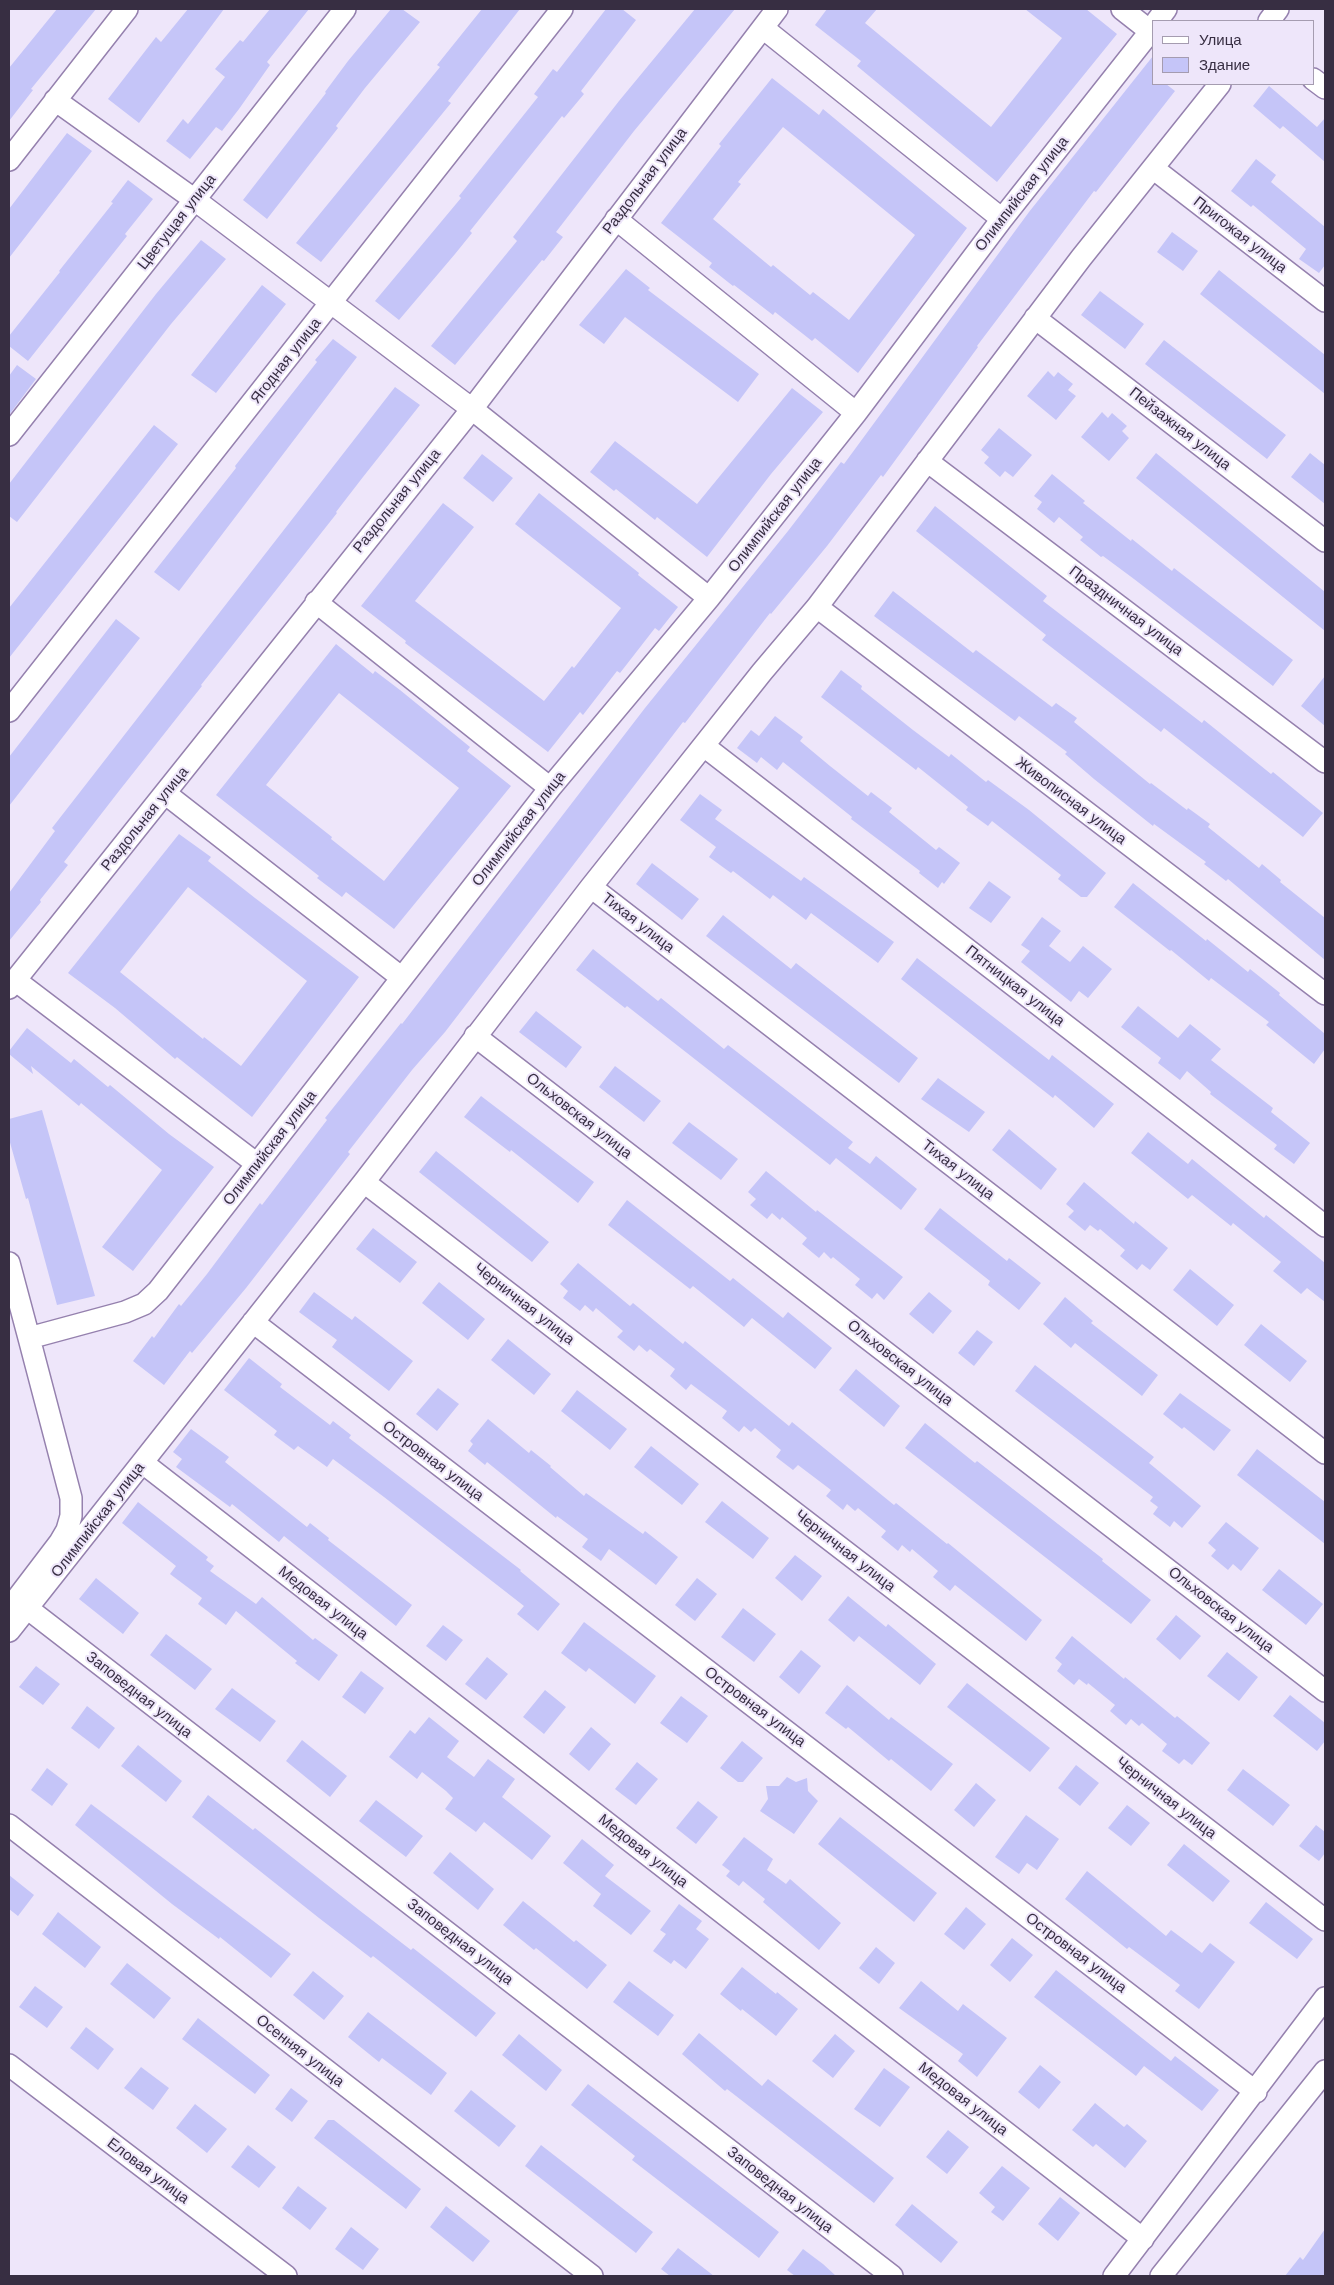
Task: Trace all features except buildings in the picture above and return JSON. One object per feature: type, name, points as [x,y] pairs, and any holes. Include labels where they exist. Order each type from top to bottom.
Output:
[{"type":"street","points":[[9,160],[127,9]]},
{"type":"street","name":"Цветущая улица","points":[[9,435],[345,9]]},
{"type":"street","name":"Ягодная улица","points":[[9,711],[562,9]]},
{"type":"street","name":"Раздольная улица","points":[[12,984],[166,794],[316,602],[472,409],[777,9]]},
{"type":"street","points":[[1122,9],[1152,26]]},
{"type":"street","name":"Олимпийская улица","points":[[1158,20],[1166,9]]},
{"type":"street","points":[[1269,20],[1278,9]]},
{"type":"street","points":[[763,28],[1002,218]]},
{"type":"street","name":"Олимпийская улица","points":[[9,1631],[18,1608],[67,1530],[71,1516],[71,1498],[29,1338],[116,1315],[144,1304],[158,1291],[550,788],[709,598],[856,412],[1002,218],[1152,28]]},
{"type":"street","points":[[1314,80],[1325,88]]},
{"type":"street","name":"Олимпийская улица","points":[[18,1608],[143,1463],[364,1182],[591,887],[762,672],[817,607],[1081,258],[1219,85]]},
{"type":"street","points":[[55,100],[195,200],[472,409],[709,598]]},
{"type":"street","name":"Пригожая улица","points":[[1154,169],[1325,301]]},
{"type":"street","points":[[616,219],[856,412]]},
{"type":"street","name":"Пейзажная улица","points":[[1036,318],[1325,541]]},
{"type":"street","name":"Праздничная улица","points":[[927,461],[1325,762]]},
{"type":"street","points":[[316,602],[550,788]]},
{"type":"street","name":"Живописная улица","points":[[817,607],[1325,994]]},
{"type":"street","name":"Пятницкая улица","points":[[704,746],[1325,1226]]},
{"type":"street","points":[[166,794],[402,978]]},
{"type":"street","name":"Тихая улица","points":[[591,887],[1325,1454]]},
{"type":"street","points":[[12,984],[257,1164]]},
{"type":"street","name":"Ольховская улица","points":[[475,1036],[1325,1691]]},
{"type":"street","name":"Черничная улица","points":[[364,1182],[1325,1920]]},
{"type":"street","points":[[9,1264],[29,1338]]},
{"type":"street","name":"Островная улица","points":[[253,1322],[1256,2092]]},
{"type":"street","name":"Медовая улица","points":[[143,1463],[1143,2239]]},
{"type":"street","name":"Заповедная улица","points":[[18,1608],[892,2276]]},
{"type":"street","name":"Осенняя улица","points":[[9,1825],[592,2276]]},
{"type":"street","points":[[1114,2276],[1256,2092],[1325,1998]]},
{"type":"street","name":"Еловая улица","points":[[9,2065],[286,2276]]},
{"type":"street","points":[[1161,2276],[1325,2071]]}]
